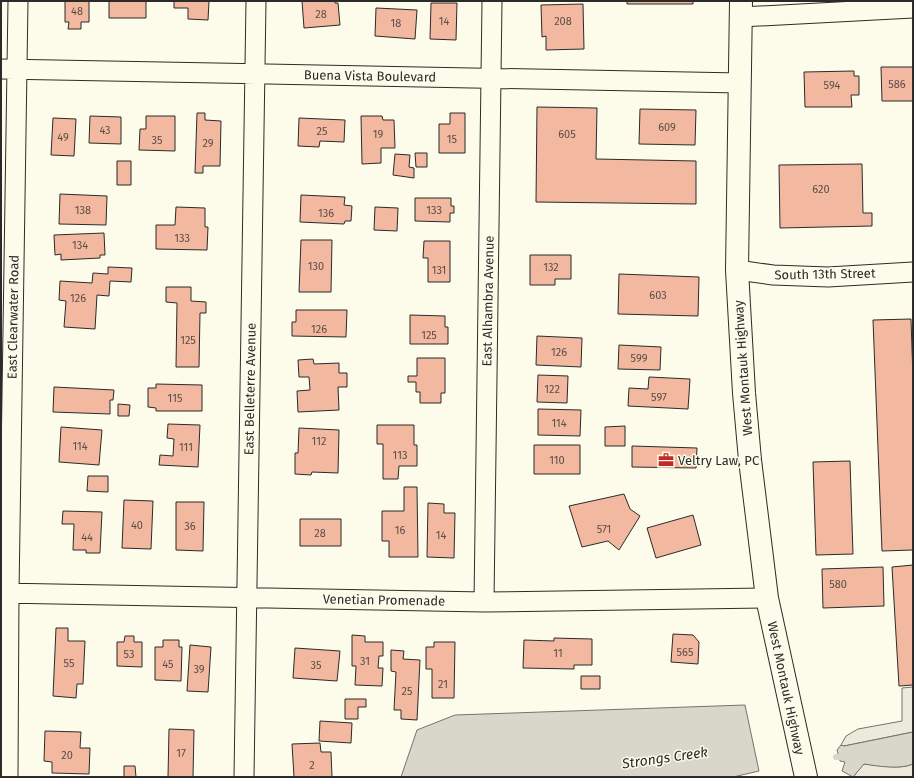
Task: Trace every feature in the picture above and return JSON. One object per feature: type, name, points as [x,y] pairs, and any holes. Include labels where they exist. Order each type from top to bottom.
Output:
[{"type":"main road","name":"West Montauk Highway","points":[[741,9],[738,270],[744,394],[750,460],[767,598],[806,777]]},
{"type":"street","name":"East Clearwater Road","points":[[8,777],[5,593],[9,70],[18,1]]},
{"type":"street","name":"East Belleterre Avenue","points":[[244,777],[256,1]]},
{"type":"street","name":"East Alhambra Avenue","points":[[484,602],[492,1]]},
{"type":"street","points":[[741,9],[913,8]]},
{"type":"street","name":"Buena Vista Boulevard","points":[[9,70],[740,83]]},
{"type":"street","name":"South 13th Street","points":[[738,270],[773,275],[828,277],[913,272]]},
{"type":"street","name":"Venetian Promenade","points":[[5,593],[484,602],[767,598]]},
{"type":"shaded area","points":[[913,687],[913,732],[844,746],[841,745],[846,736],[858,729],[902,721],[902,688]]},
{"type":"shaded area","points":[[863,764],[902,767],[913,764],[913,777],[853,777]]},
{"type":"water","points":[[745,705],[759,771],[733,777],[401,777],[417,730],[455,715]]},
{"type":"water","points":[[913,732],[913,764],[895,767],[864,764],[853,777],[842,771],[845,762],[840,761],[837,750],[841,745],[844,746]]},
{"type":"building","points":[[65,1],[89,1],[89,22],[81,22],[81,29],[68,29],[69,22],[65,22]]},
{"type":"building","points":[[109,1],[146,1],[146,18],[109,18]]},
{"type":"building","points":[[174,1],[209,1],[208,20],[188,19],[188,8],[174,8]]},
{"type":"building","points":[[302,1],[335,1],[335,3],[338,3],[340,25],[304,28]]},
{"type":"building","points":[[627,1],[693,1],[693,4],[627,4]]},
{"type":"building","points":[[431,3],[457,3],[456,40],[430,39]]},
{"type":"building","points":[[583,4],[584,49],[546,50],[546,36],[542,37],[541,5]]},
{"type":"building","points":[[376,8],[417,10],[415,39],[375,36]]},
{"type":"building","points":[[881,67],[913,67],[913,101],[882,101]]},
{"type":"building","points":[[854,71],[854,76],[859,76],[859,95],[851,95],[852,107],[805,107],[804,72]]},
{"type":"building","points":[[537,107],[597,108],[596,159],[696,161],[696,204],[536,202]]},
{"type":"building","points":[[640,109],[696,110],[695,145],[639,144]]},
{"type":"building","points":[[197,113],[205,113],[205,120],[221,121],[220,166],[203,166],[203,173],[195,173]]},
{"type":"building","points":[[450,113],[465,113],[465,153],[439,153],[439,124],[450,124]]},
{"type":"building","points":[[90,116],[121,117],[121,144],[89,143]]},
{"type":"building","points":[[146,116],[175,116],[175,151],[139,150],[140,129],[146,129]]},
{"type":"building","points":[[361,116],[382,116],[383,120],[394,120],[395,148],[381,148],[381,163],[362,164]]},
{"type":"building","points":[[53,118],[76,119],[74,156],[51,155]]},
{"type":"building","points":[[299,118],[345,120],[344,142],[320,141],[319,147],[298,146]]},
{"type":"building","points":[[415,153],[427,153],[427,167],[416,167]]},
{"type":"building","points":[[395,154],[410,155],[409,167],[414,168],[414,178],[393,175]]},
{"type":"building","points":[[117,161],[131,161],[131,185],[117,185]]},
{"type":"building","points":[[862,164],[863,213],[872,213],[872,226],[780,228],[779,165]]},
{"type":"building","points":[[60,194],[107,196],[106,225],[59,224]]},
{"type":"building","points":[[301,195],[345,197],[344,205],[352,206],[351,221],[345,221],[344,224],[300,222]]},
{"type":"building","points":[[415,198],[451,198],[451,206],[454,206],[454,213],[450,213],[450,222],[415,221]]},
{"type":"building","points":[[176,207],[205,208],[205,227],[208,227],[207,250],[156,249],[156,225],[175,225]]},
{"type":"building","points":[[375,207],[398,208],[397,231],[374,230]]},
{"type":"building","points":[[104,233],[105,255],[100,255],[100,258],[61,260],[61,254],[55,255],[54,235]]},
{"type":"building","points":[[301,240],[332,240],[331,292],[299,292]]},
{"type":"building","points":[[424,241],[450,241],[450,282],[428,282],[428,258],[423,258]]},
{"type":"building","points":[[530,255],[571,255],[571,279],[555,279],[555,285],[530,285]]},
{"type":"building","points":[[108,267],[132,268],[131,282],[110,281],[109,296],[97,295],[95,329],[64,327],[66,301],[59,300],[60,281],[92,283],[93,273],[108,274]]},
{"type":"building","points":[[619,274],[699,277],[698,316],[618,314]]},
{"type":"building","points":[[166,287],[191,287],[191,301],[206,302],[206,313],[200,313],[199,367],[176,367],[177,303],[166,302]]},
{"type":"building","points":[[296,310],[347,310],[346,337],[292,336],[292,322],[296,322]]},
{"type":"building","points":[[410,315],[445,316],[445,327],[448,327],[448,344],[410,344]]},
{"type":"building","points":[[911,319],[913,378],[913,550],[882,551],[873,320]]},
{"type":"building","points":[[537,336],[582,338],[581,367],[536,365]]},
{"type":"building","points":[[619,345],[661,347],[660,370],[618,369]]},
{"type":"building","points":[[417,358],[445,358],[445,393],[441,393],[441,403],[420,403],[420,392],[416,392],[416,382],[408,382],[408,376],[417,376]]},
{"type":"building","points":[[313,359],[314,364],[339,363],[339,373],[347,373],[347,387],[338,387],[339,410],[298,412],[297,391],[310,390],[309,377],[299,377],[298,360]]},
{"type":"building","points":[[538,375],[568,376],[567,403],[537,402]]},
{"type":"building","points":[[649,377],[690,379],[688,409],[628,406],[629,388],[648,389]]},
{"type":"building","points":[[156,384],[202,385],[202,411],[156,411],[156,408],[148,407],[148,388],[156,388]]},
{"type":"building","points":[[54,387],[114,390],[113,400],[110,400],[110,414],[53,412]]},
{"type":"building","points":[[118,404],[130,405],[129,416],[118,416]]},
{"type":"building","points":[[538,409],[581,410],[580,436],[538,435]]},
{"type":"building","points":[[168,424],[200,425],[198,467],[159,465],[160,455],[173,456],[174,439],[167,438]]},
{"type":"building","points":[[377,425],[414,425],[414,445],[417,445],[417,466],[399,466],[398,479],[383,479],[383,444],[377,444]]},
{"type":"building","points":[[625,426],[625,446],[605,446],[605,427]]},
{"type":"building","points":[[61,427],[102,430],[99,465],[59,462]]},
{"type":"building","points":[[299,428],[339,430],[338,473],[312,472],[311,475],[295,474],[295,453],[298,453]]},
{"type":"building","points":[[534,445],[580,445],[580,474],[534,474]]},
{"type":"building","points":[[632,446],[697,448],[696,468],[632,467]]},
{"type":"building","points":[[850,461],[853,554],[816,555],[813,462]]},
{"type":"building","points":[[88,476],[108,476],[108,492],[87,491]]},
{"type":"building","points":[[404,487],[417,487],[418,557],[389,557],[389,541],[382,541],[382,511],[404,511]]},
{"type":"building","points":[[624,494],[630,509],[640,516],[619,550],[608,541],[582,547],[569,506]]},
{"type":"building","points":[[124,500],[153,501],[151,549],[122,548]]},
{"type":"building","points":[[176,502],[204,502],[203,551],[176,550]]},
{"type":"building","points":[[428,503],[444,504],[444,513],[455,513],[454,558],[427,557]]},
{"type":"building","points":[[63,511],[102,512],[100,553],[86,553],[86,550],[73,550],[74,524],[62,524]]},
{"type":"building","points":[[693,515],[701,545],[656,558],[647,528]]},
{"type":"building","points":[[300,519],[341,519],[341,546],[300,546]]},
{"type":"building","points":[[913,565],[913,685],[899,686],[892,567]]},
{"type":"building","points":[[883,567],[884,606],[823,608],[822,569]]},
{"type":"building","points":[[56,628],[68,628],[68,641],[85,641],[83,684],[77,684],[76,698],[53,696]]},
{"type":"building","points":[[673,634],[693,635],[699,642],[698,664],[671,662]]},
{"type":"building","points":[[352,635],[365,636],[365,642],[383,642],[383,656],[379,656],[378,668],[383,668],[382,686],[355,685],[356,666],[352,666]]},
{"type":"building","points":[[125,636],[134,636],[134,642],[142,642],[142,667],[117,666],[117,642],[124,642]]},
{"type":"building","points":[[554,638],[592,639],[592,665],[574,665],[574,669],[523,668],[524,640],[554,641]]},
{"type":"building","points":[[163,640],[179,640],[179,647],[182,647],[181,681],[155,680],[155,647],[163,647]]},
{"type":"building","points":[[434,642],[455,642],[454,698],[432,698],[432,669],[426,669],[426,647],[434,647]]},
{"type":"building","points":[[190,645],[211,647],[208,692],[187,691]]},
{"type":"building","points":[[295,648],[340,651],[337,681],[293,678]]},
{"type":"building","points":[[391,650],[404,651],[403,659],[420,660],[417,720],[401,719],[401,710],[394,710],[396,672],[391,671]]},
{"type":"building","points":[[581,676],[600,676],[600,689],[581,689]]},
{"type":"building","points":[[345,699],[366,699],[366,707],[358,707],[358,719],[345,719]]},
{"type":"building","points":[[320,721],[352,723],[351,743],[319,741]]},
{"type":"building","points":[[169,729],[194,730],[193,777],[168,777]]},
{"type":"building","points":[[45,731],[81,732],[80,748],[90,748],[89,774],[52,773],[52,762],[44,761]]},
{"type":"building","points":[[320,743],[321,752],[331,752],[332,777],[294,777],[292,744]]},
{"type":"building","points":[[124,766],[135,766],[136,777],[124,777]]},
{"type":"waterway","name":"Strongs Creek","points":[[836,757],[847,757]]},
{"type":"place","name":"Veltry Law, PC","points":[[666,460]]}]
